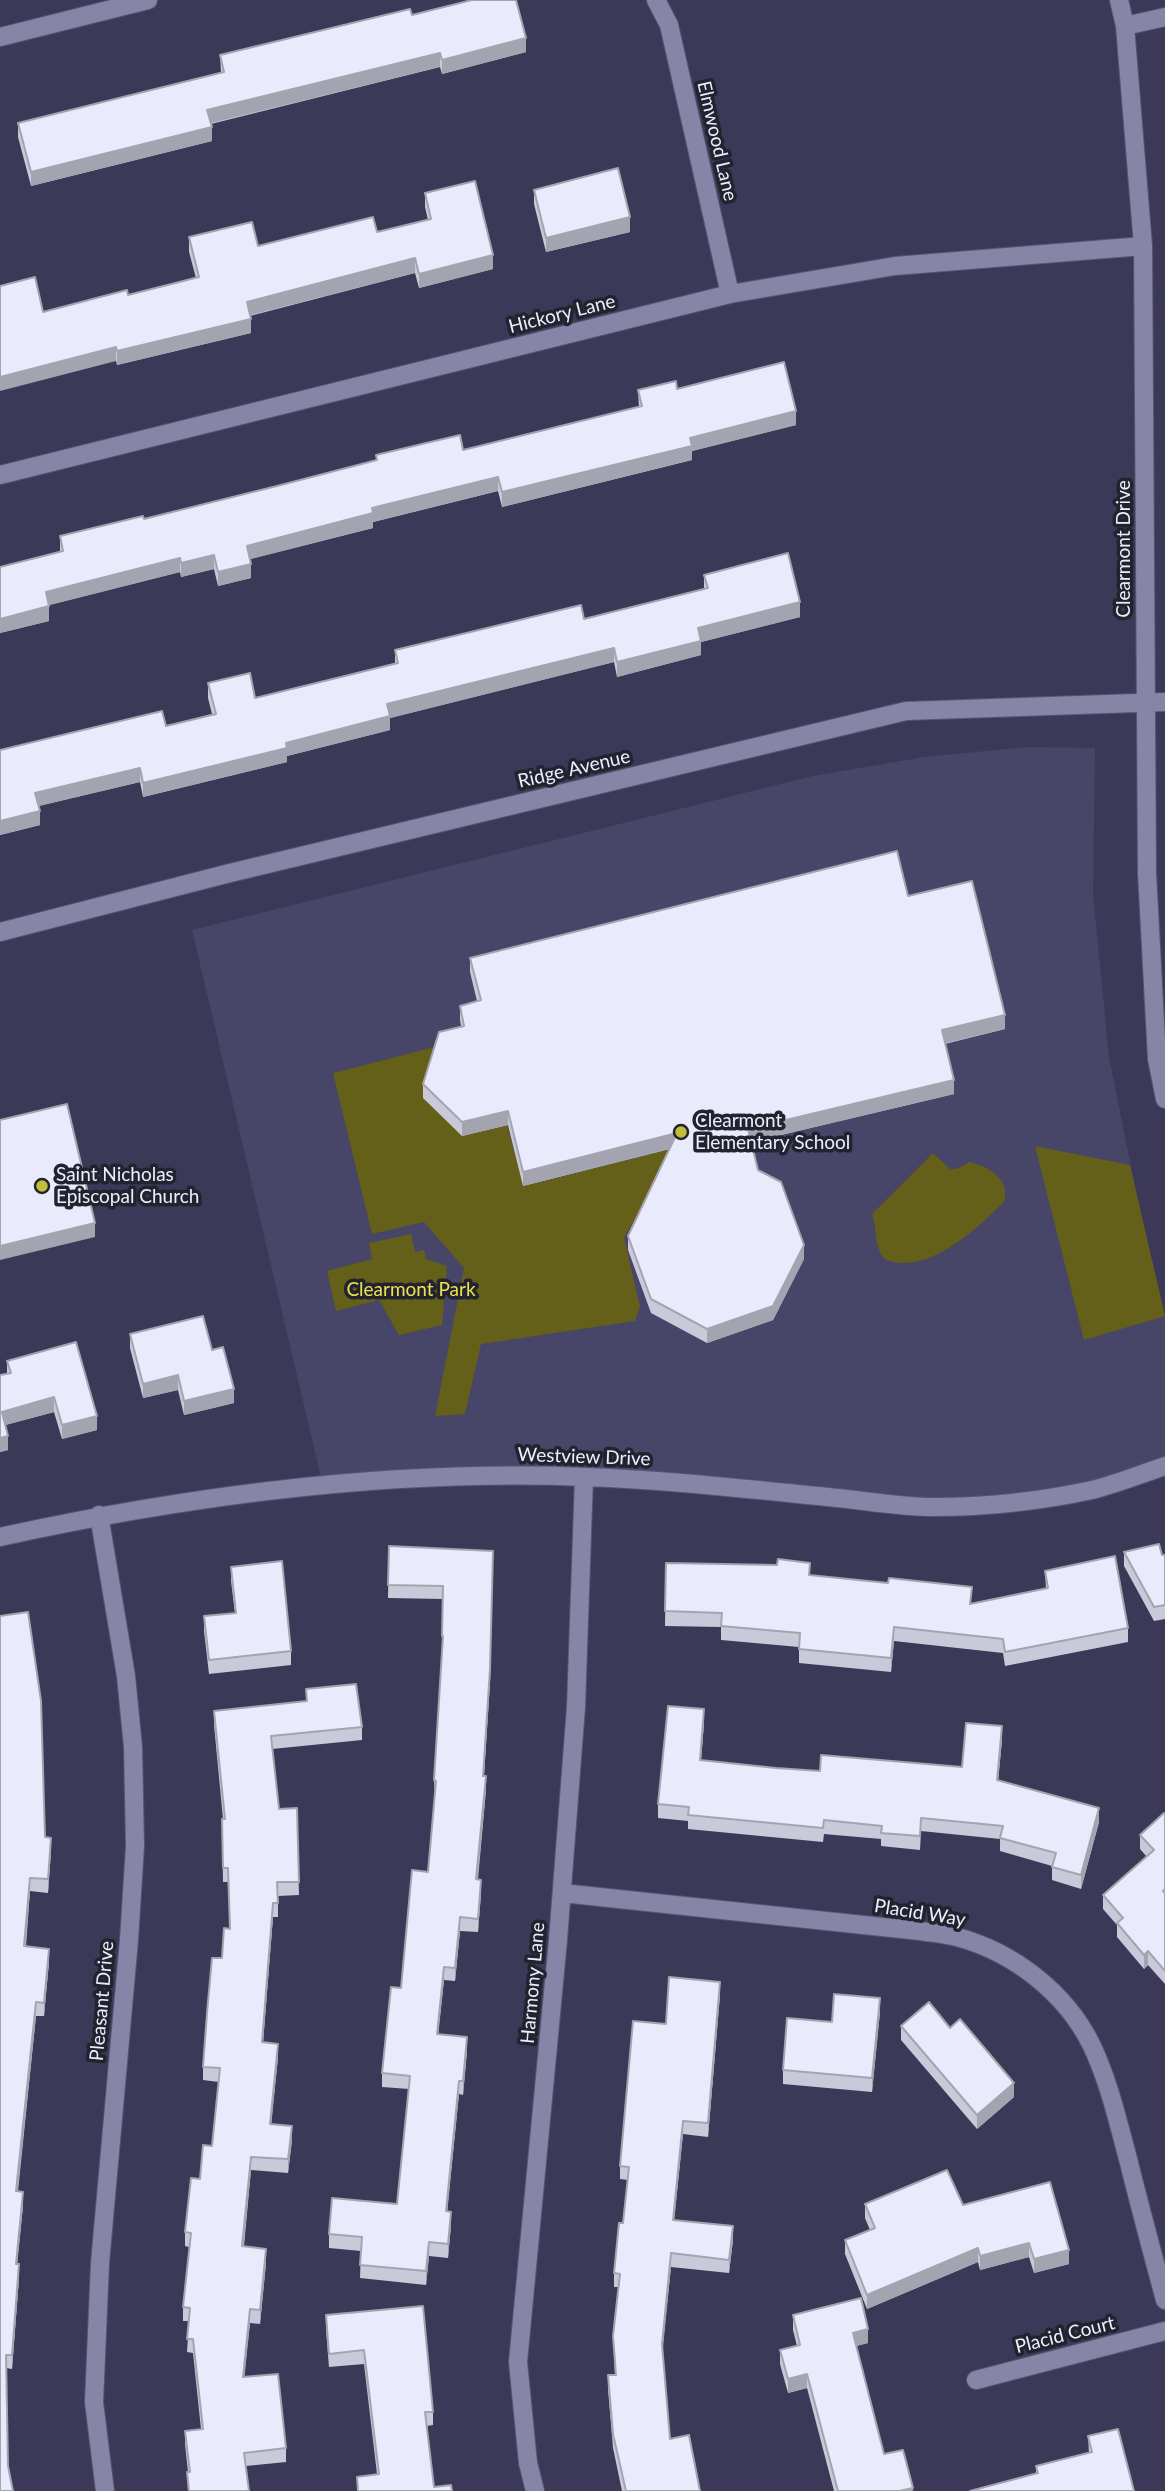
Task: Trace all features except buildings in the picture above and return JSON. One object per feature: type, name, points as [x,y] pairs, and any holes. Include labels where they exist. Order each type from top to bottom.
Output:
[{"type":"street","points":[[0,37],[148,0]]},
{"type":"street","name":"Elmwood Lane","points":[[656,0],[669,25],[730,294]]},
{"type":"street","name":"Clearmont Drive","points":[[1119,0],[1125,26],[1143,246],[1147,873],[1157,1059],[1165,1099]]},
{"type":"street","points":[[1125,26],[1165,17]]},
{"type":"street","name":"Hickory Lane","points":[[0,475],[730,294],[895,266],[1143,246]]},
{"type":"street","name":"Ridge Avenue","points":[[0,932],[230,873],[906,711],[1165,702]]},
{"type":"street","name":"Westview Drive","points":[[0,1537],[99,1515],[212,1498],[461,1475],[584,1476],[669,1481],[932,1507],[1014,1502],[1093,1489],[1165,1466]]},
{"type":"street","name":"Harmony Lane","points":[[535,2491],[528,2463],[517,2362],[562,1893],[576,1707],[584,1476]]},
{"type":"street","name":"Pleasant Drive","points":[[99,1515],[126,1676],[133,1747],[135,1846],[100,2263],[94,2402],[105,2491]]},
{"type":"street","name":"Placid Way","points":[[562,1893],[956,1937],[986,1947],[1025,1969],[1065,2003],[1090,2043],[1110,2092],[1165,2300]]},
{"type":"street","name":"Placid Court","points":[[976,2380],[1165,2331]]},
{"type":"shaded area","name":"Clearmont Elementary School","points":[[1027,747],[1095,748],[1093,894],[1109,1057],[1148,1251],[1165,1316],[1165,1466],[1093,1489],[932,1507],[669,1481],[323,1486],[192,930],[813,776],[924,757]]},
{"type":"green space","points":[[439,1046],[462,1136],[507,1125],[524,1186],[675,1148],[624,1238],[640,1307],[635,1321],[481,1344],[465,1414],[435,1416],[464,1268],[424,1222],[372,1234],[333,1073]]},
{"type":"green space","points":[[1035,1146],[1130,1165],[1165,1316],[1084,1340]]},
{"type":"green space","points":[[933,1153],[950,1169],[957,1169],[969,1162],[990,1170],[1001,1180],[1004,1202],[965,1237],[935,1256],[902,1263],[886,1260],[877,1244],[872,1214]]},
{"type":"green space","name":"Clearmont Park","points":[[411,1234],[415,1252],[424,1250],[426,1259],[447,1266],[442,1325],[399,1335],[379,1300],[336,1311],[327,1271],[372,1259],[369,1243]]},
{"type":"place","name":"Clearmont Elementary School","points":[[681,1132]]},
{"type":"place","name":"Saint Nicholas Episcopal Church","points":[[42,1186]]}]
